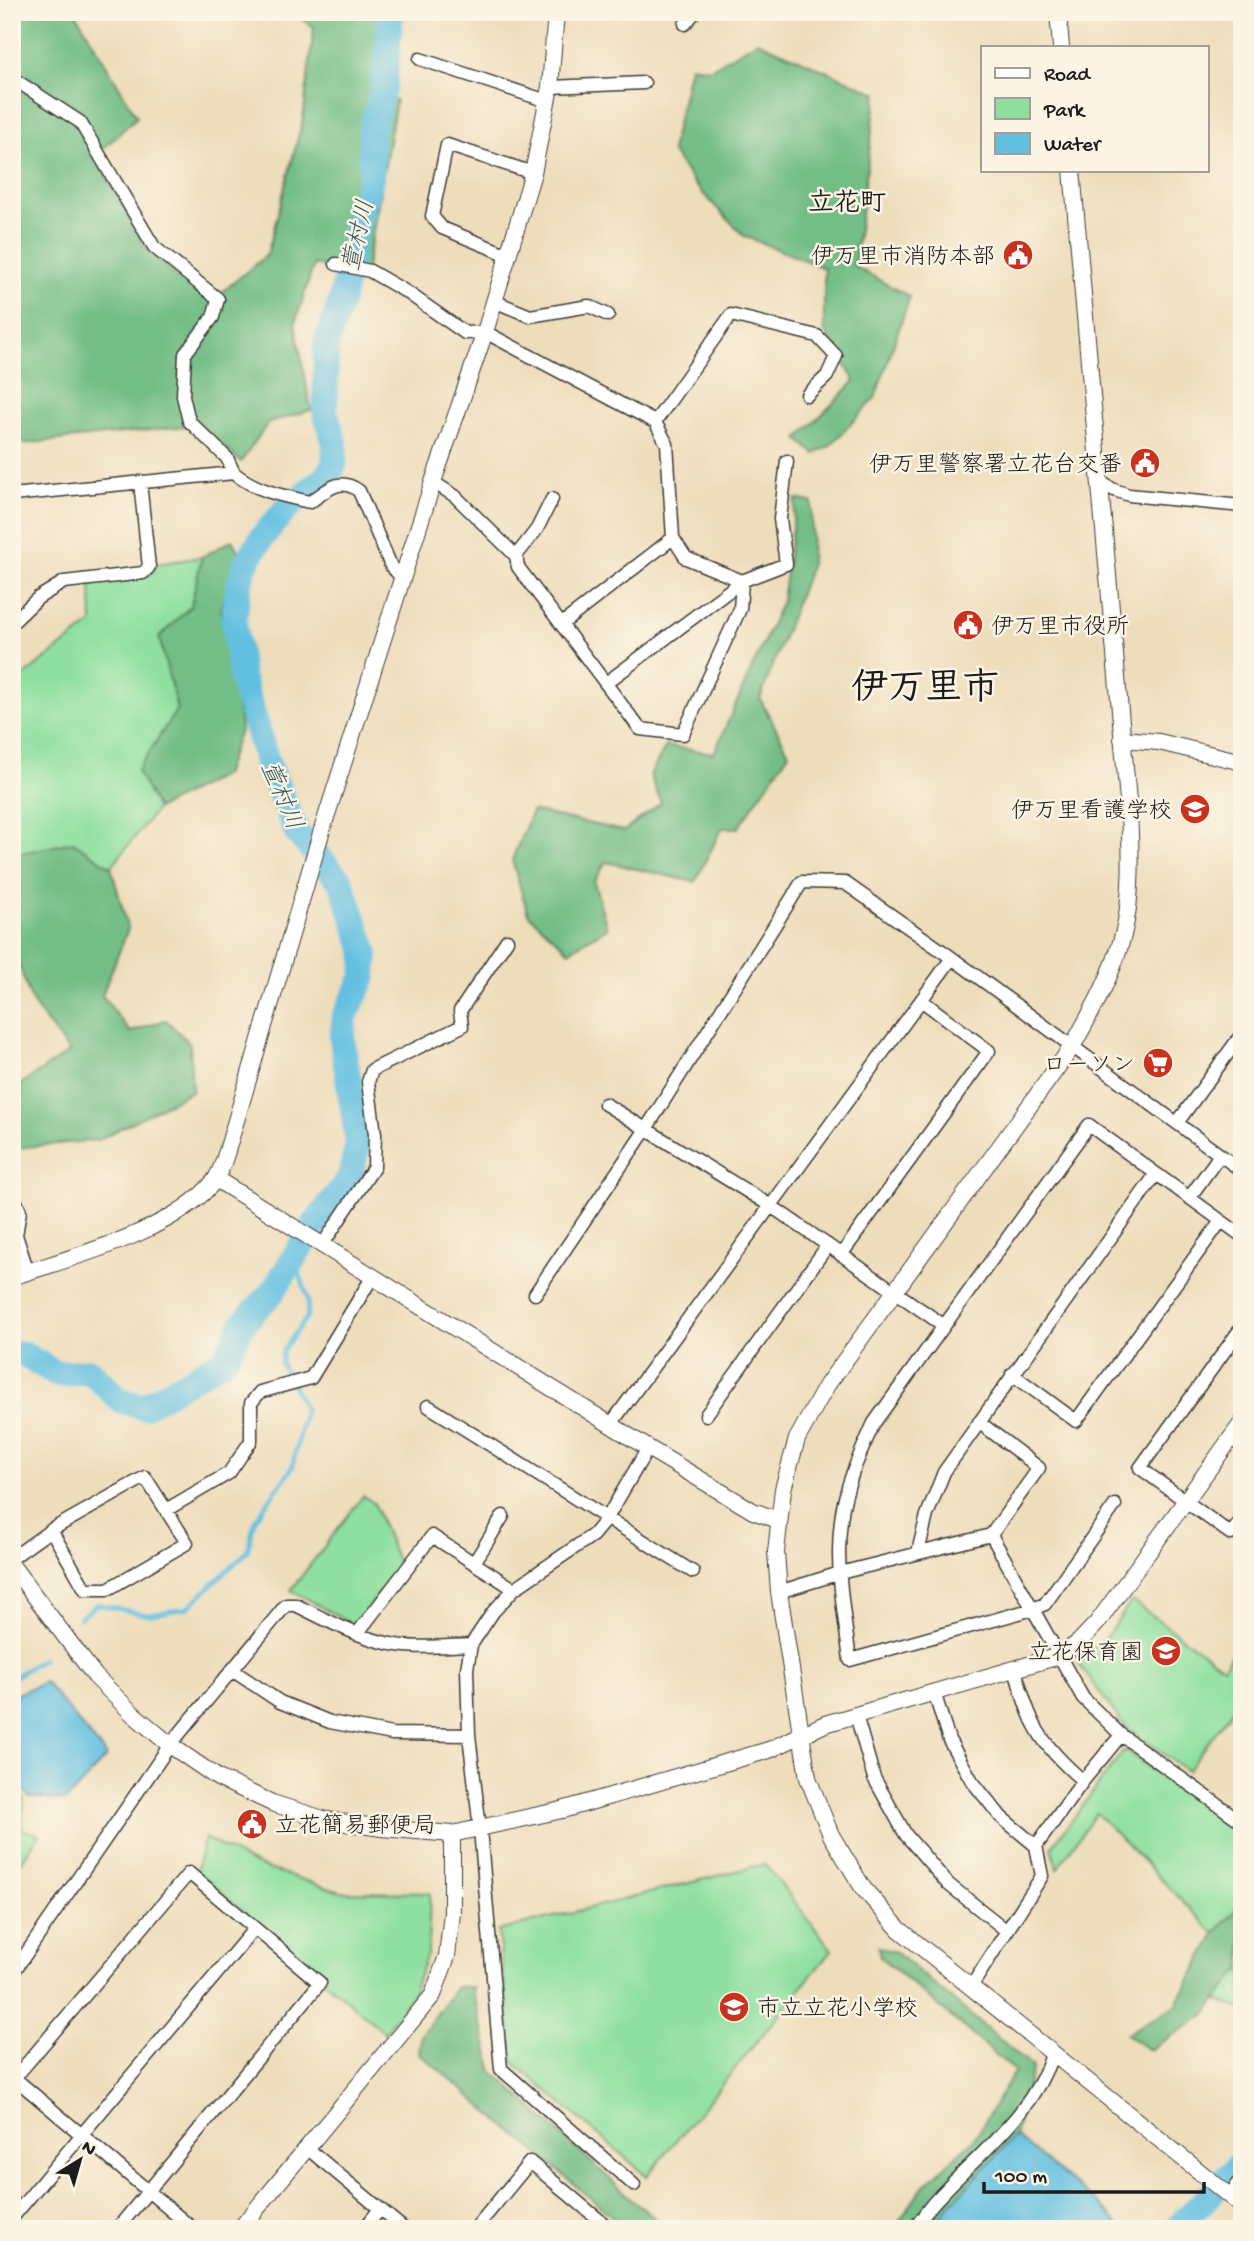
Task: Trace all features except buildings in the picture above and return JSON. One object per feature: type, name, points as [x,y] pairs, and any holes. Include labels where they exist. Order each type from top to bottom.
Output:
[{"type":"street","points":[[12,1193],[20,1211],[16,1235],[20,1274],[101,1248],[154,1225],[193,1203],[216,1179],[228,1151],[314,854],[433,482],[485,332],[533,173],[549,94],[556,13],[535,12]]},
{"type":"street","points":[[685,24],[695,12]]},
{"type":"street","points":[[1058,12],[1061,46]]},
{"type":"street","points":[[420,59],[549,94],[645,83]]},
{"type":"street","points":[[12,78],[80,122],[154,247],[218,299],[213,317],[185,354],[183,396],[189,421],[227,458],[234,473],[246,482],[282,496],[310,502],[339,484],[349,484],[359,491],[391,566],[402,578]]},
{"type":"street","points":[[508,255],[442,228],[432,216],[447,145],[533,173]]},
{"type":"street","points":[[1072,172],[1132,866],[1124,934],[1104,989],[1072,1047],[827,1385],[797,1439],[783,1489],[778,1520],[776,1552],[779,1592],[808,1777],[831,1835],[863,1888],[899,1929],[1236,2201],[1242,2179]]},
{"type":"street","points":[[336,264],[370,271],[465,332],[485,332],[655,422],[667,444],[673,538],[687,558],[742,581]]},
{"type":"street","points":[[494,301],[530,316],[589,306],[608,315]]},
{"type":"street","points":[[655,422],[731,315],[817,335],[835,356],[827,376],[807,395]]},
{"type":"street","points":[[606,683],[742,581],[786,564],[780,519],[787,461]]},
{"type":"street","points":[[12,495],[234,473]]},
{"type":"street","points":[[12,623],[38,598],[64,582],[143,572],[149,567],[140,482]]},
{"type":"street","points":[[433,482],[455,496],[516,556],[518,567],[640,729],[683,734],[740,609],[742,581]]},
{"type":"street","points":[[1100,482],[1129,495],[1242,506]]},
{"type":"street","points":[[516,556],[537,529],[552,499]]},
{"type":"street","points":[[563,624],[673,538]]},
{"type":"street","points":[[1122,739],[1159,742],[1242,762]]},
{"type":"street","points":[[535,1294],[646,1129],[802,882],[845,883],[1242,1171]]},
{"type":"street","points":[[323,1244],[374,1167],[375,1134],[368,1082],[372,1070],[462,1026],[460,1011],[507,940]]},
{"type":"street","points":[[611,1424],[951,958]]},
{"type":"street","points":[[841,1255],[989,1051],[921,1000]]},
{"type":"street","points":[[1177,1123],[1242,1034]]},
{"type":"street","points":[[605,1104],[771,1206],[943,1325]]},
{"type":"street","points":[[1115,1505],[1045,1604],[850,1660],[840,1573],[841,1520],[853,1469],[874,1423],[1089,1125],[1242,1236]]},
{"type":"street","points":[[1189,1198],[1220,1155]]},
{"type":"street","points":[[918,1552],[926,1515],[944,1472],[1156,1174]]},
{"type":"street","points":[[216,1179],[648,1448],[753,1511],[778,1520]]},
{"type":"street","points":[[1012,1374],[1076,1421],[1221,1221]]},
{"type":"street","points":[[706,1415],[828,1245]]},
{"type":"street","points":[[166,1510],[229,1473],[251,1441],[251,1403],[260,1392],[311,1378],[373,1276]]},
{"type":"street","points":[[1242,1327],[1140,1468],[1231,1534],[1242,1519]]},
{"type":"street","points":[[428,1406],[693,1572]]},
{"type":"street","points":[[779,1592],[918,1552],[991,1535],[1040,1468],[979,1422]]},
{"type":"street","points":[[12,1566],[96,1676],[133,1714],[170,1745],[218,1778],[272,1803],[326,1819],[382,1828],[452,1834],[562,1810],[742,1758],[769,1750],[825,1724],[1059,1656],[1078,1643],[1097,1623],[1242,1423]]},
{"type":"street","points":[[634,2185],[501,2069],[469,1735],[467,1669],[471,1644],[493,1612],[514,1590],[593,1535],[607,1518],[648,1448]]},
{"type":"street","points":[[12,1558],[51,1530],[145,1477],[187,1543],[108,1589],[85,1589],[51,1530]]},
{"type":"street","points":[[474,1563],[503,1516]]},
{"type":"street","points":[[991,1535],[1083,1698],[1121,1735],[1242,1822]]},
{"type":"street","points":[[358,1634],[432,1536],[514,1590]]},
{"type":"street","points":[[12,1974],[170,1745],[286,1605],[296,1605],[358,1634],[385,1643],[429,1647],[471,1644]]},
{"type":"street","points":[[1014,1669],[1026,1709],[1040,1736],[1058,1759],[1083,1781]]},
{"type":"street","points":[[232,1670],[280,1702],[330,1722],[393,1734],[469,1735]]},
{"type":"street","points":[[934,1692],[949,1740],[972,1781],[1001,1817],[1036,1846],[1042,1876],[971,1987]]},
{"type":"street","points":[[856,1715],[874,1778],[906,1835],[948,1884],[1007,1931]]},
{"type":"street","points":[[1036,1846],[1083,1781],[1121,1735]]},
{"type":"street","points":[[240,2229],[433,1995],[447,1956],[452,1913],[452,1834]]},
{"type":"street","points":[[117,2229],[148,2192],[320,1983],[189,1874],[13,2078],[148,2192],[193,2229]]},
{"type":"street","points":[[12,2218],[254,1929]]},
{"type":"street","points":[[914,2229],[935,2200],[1006,2131],[1045,2075],[1053,2052]]},
{"type":"street","points":[[307,2148],[404,2229]]},
{"type":"street","points":[[475,2229],[530,2162],[608,2228]]},
{"type":"street","points":[[364,2229],[380,2209]]},
{"type":"green space","points":[[12,12],[75,12],[137,117],[95,156],[149,252],[211,301],[267,255],[303,119],[314,27],[292,12],[406,12],[398,26],[386,96],[396,101],[365,277],[314,264],[295,323],[311,410],[268,423],[241,462],[198,425],[12,445]]},
{"type":"green space","points":[[757,41],[877,93],[854,266],[910,297],[875,398],[830,446],[815,454],[798,439],[855,381],[824,330],[824,268],[744,236],[697,187],[671,151],[690,66],[710,69]]},
{"type":"green space","points":[[796,499],[812,502],[811,564],[760,699],[789,753],[738,828],[722,828],[695,882],[606,862],[594,882],[607,928],[569,951],[528,914],[512,860],[532,811],[624,831],[661,803],[650,775],[666,746],[714,753],[782,601]]},
{"type":"green space","points":[[232,540],[241,557],[221,607],[241,728],[224,775],[157,809],[137,771],[177,709],[159,637],[191,606],[202,557]]},
{"type":"green space","points":[[202,557],[191,606],[160,637],[177,709],[138,771],[157,809],[111,867],[73,842],[12,855],[12,766],[15,761],[12,758],[12,685],[92,623],[91,583],[149,576],[157,564]]},
{"type":"green space","points":[[73,842],[111,867],[128,929],[102,995],[130,1032],[166,1020],[190,1044],[192,1091],[98,1140],[17,1148],[12,1128],[12,1090],[69,1052],[32,1002],[12,946],[12,855]]},
{"type":"green space","points":[[363,1496],[374,1503],[399,1566],[355,1626],[291,1590]]},
{"type":"green space","name":"立花保育園","points":[[1132,1601],[1223,1667],[1242,1642],[1242,1697],[1187,1771],[1123,1724],[1078,1663],[1104,1640]]},
{"type":"green space","points":[[1124,1750],[1242,1832],[1242,1902],[1215,1934],[1096,1813],[1057,1869],[1052,1847]]},
{"type":"green space","points":[[12,1785],[24,1798],[22,1829],[39,1835],[12,1876]]},
{"type":"green space","points":[[205,1838],[256,1865],[341,1892],[430,1893],[428,1952],[411,1996],[385,2033],[196,1871]]},
{"type":"green space","points":[[765,1864],[832,1950],[647,2176],[513,2062],[498,1931]]},
{"type":"green space","points":[[1242,1902],[1242,1967],[1204,2016],[1149,2050],[1126,2034],[1176,2005],[1215,1934]]},
{"type":"green space","points":[[878,1947],[895,1952],[1033,2067],[1015,2136],[945,2210],[933,2229],[894,2229],[923,2187],[974,2139],[1015,2071],[880,1957]]},
{"type":"green space","points":[[1242,1967],[1242,2009],[1216,2000]]},
{"type":"green space","points":[[456,1987],[472,1987],[493,2072],[668,2229],[627,2229],[419,2053],[421,2036]]},
{"type":"water","points":[[45,1682],[107,1756],[66,1801],[29,1797],[12,1773],[12,1696]]},
{"type":"water","points":[[1015,2136],[1103,2207],[1122,2229],[933,2229],[945,2210]]},
{"type":"waterway","name":"萱村川","points":[[12,1352],[23,1354],[57,1374],[90,1371],[120,1400],[143,1407],[225,1359],[244,1322],[272,1293],[315,1224],[350,1177],[358,1143],[342,1038],[345,1016],[364,977],[366,953],[341,882],[297,833],[267,762],[241,676],[234,620],[244,567],[263,536],[286,509],[328,475],[334,465],[335,444],[325,411],[326,344],[342,298],[354,235],[371,178],[371,130],[384,86],[391,12]]},
{"type":"waterway","points":[[80,1618],[97,1604],[148,1615],[187,1608],[247,1552],[255,1520],[292,1468],[305,1409],[281,1363],[283,1350],[307,1317],[308,1299],[295,1259]]},
{"type":"waterway","points":[[12,1678],[43,1659]]},
{"type":"waterway","points":[[1176,2229],[1242,2162]]},
{"type":"place","name":"伊万里市消防本部","points":[[1018,255]]},
{"type":"place","name":"伊万里警察署立花台交番","points":[[1145,463]]},
{"type":"place","name":"伊万里市役所","points":[[968,625]]},
{"type":"place","name":"伊万里看護学校","points":[[1195,809]]},
{"type":"place","name":"ローソン","points":[[1158,1063]]},
{"type":"place","name":"立花保育園","points":[[1166,1651]]},
{"type":"place","name":"立花簡易郵便局","points":[[252,1824]]},
{"type":"place","name":"市立立花小学校","points":[[734,2007]]},
{"type":"district","name":"立花町","points":[[847,201]]},
{"type":"district","name":"伊万里市","points":[[925,685]]}]
